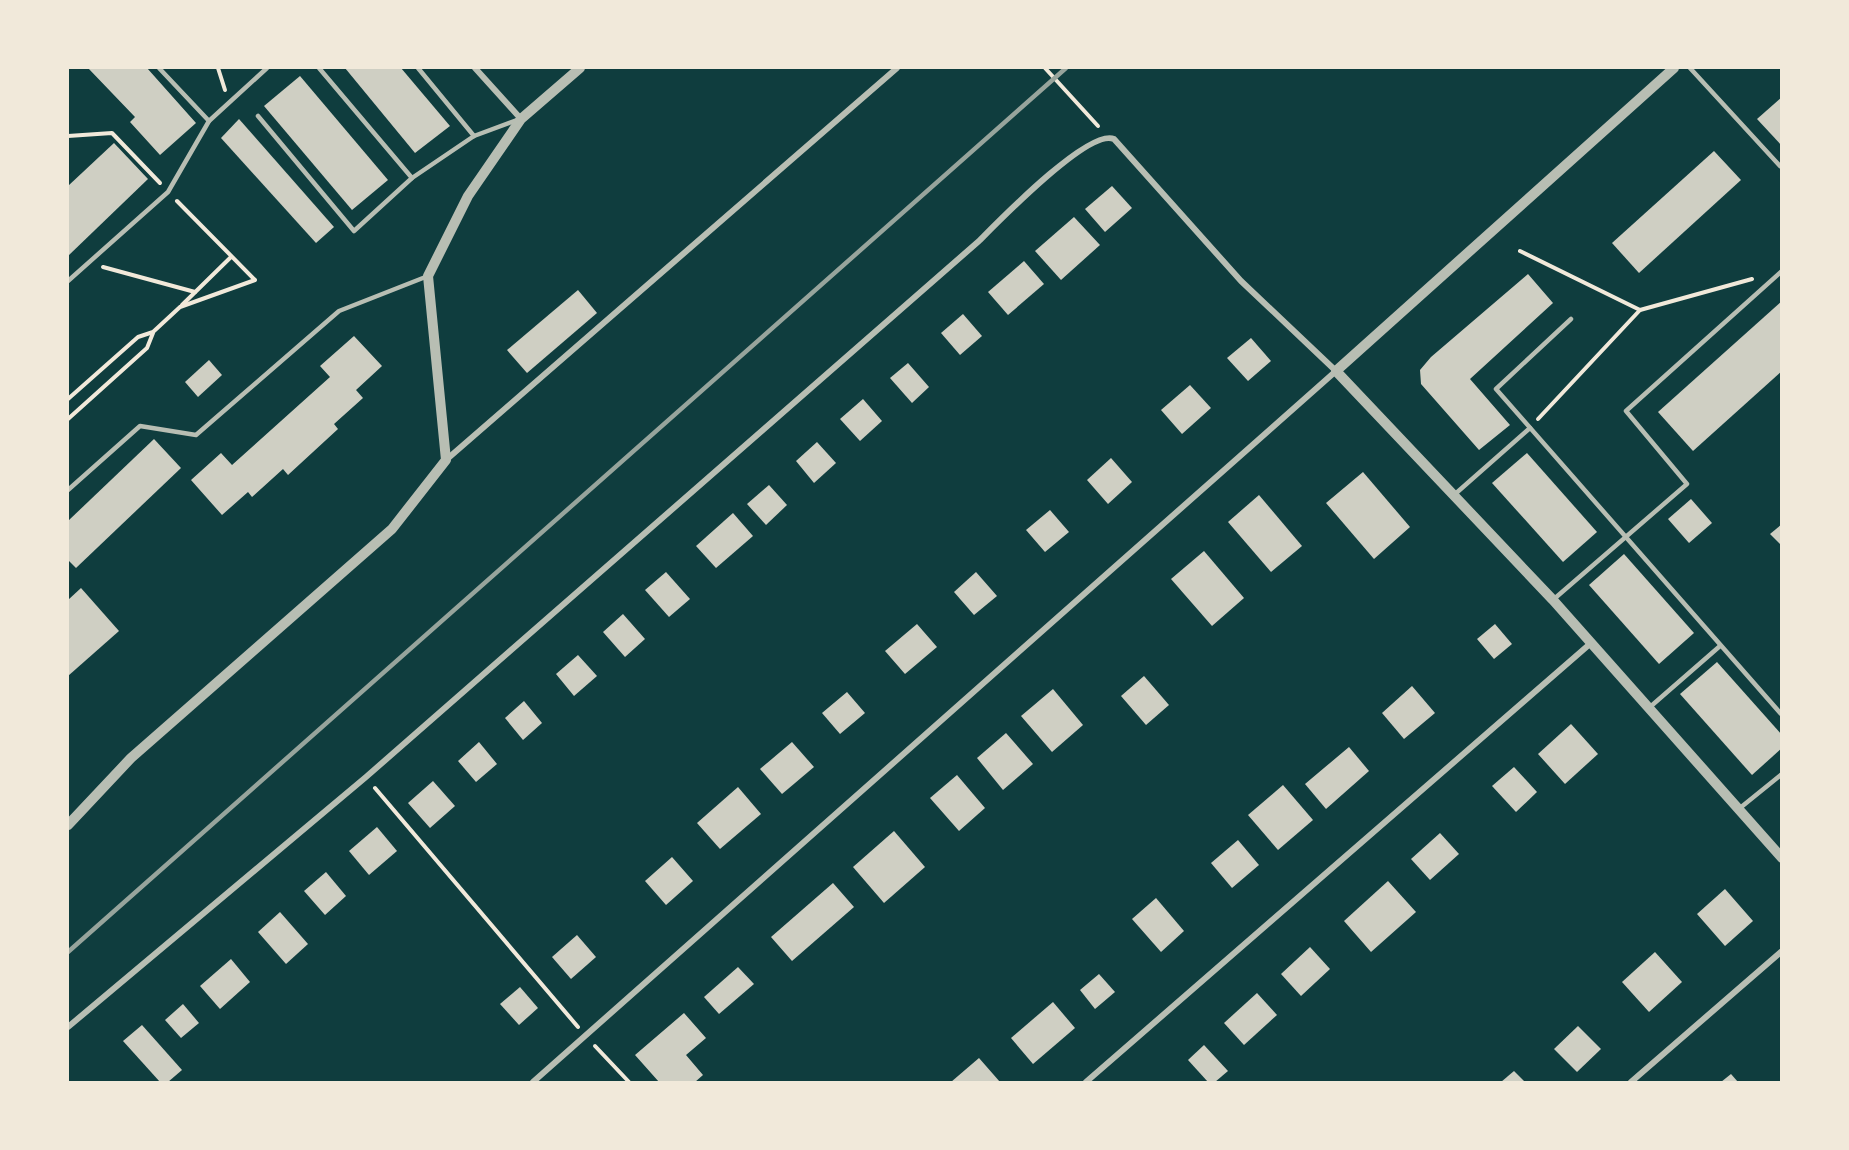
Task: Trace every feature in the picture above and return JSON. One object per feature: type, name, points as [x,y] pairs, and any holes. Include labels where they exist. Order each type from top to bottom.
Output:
[{"type":"street","points":[[475,68],[521,119]]},
{"type":"street","points":[[446,460],[429,276],[468,196],[521,119],[580,68]]},
{"type":"street","points":[[68,825],[131,758],[392,529],[446,460],[897,68]]},
{"type":"street","points":[[533,1083],[1674,68]]},
{"type":"street","points":[[68,1027],[366,777],[979,241],[1037,183],[1088,147],[1110,137],[1241,281],[1336,371],[1553,600],[1782,858]]},
{"type":"street","points":[[1086,1083],[1591,643]]},
{"type":"street","points":[[1631,1083],[1782,951]]},
{"type":"lane","points":[[159,68],[208,121]]},
{"type":"lane","points":[[68,281],[168,192],[208,121],[267,68]]},
{"type":"lane","points":[[319,68],[412,178]]},
{"type":"lane","points":[[418,68],[474,136]]},
{"type":"lane","points":[[1690,68],[1780,166],[1782,164]]},
{"type":"lane","points":[[258,116],[354,231],[412,178],[474,136],[521,119]]},
{"type":"lane","points":[[1553,600],[1687,484],[1626,411],[1782,271]]},
{"type":"lane","points":[[68,490],[140,426],[196,435],[339,311],[429,276]]},
{"type":"lane","points":[[1571,319],[1496,389],[1782,715]]},
{"type":"lane","points":[[1454,495],[1530,428]]},
{"type":"lane","points":[[1648,708],[1720,646]]},
{"type":"lane","points":[[1738,809],[1782,774]]},
{"type":"path","points":[[218,68],[229,104]]},
{"type":"path","points":[[1045,68],[1098,126]]},
{"type":"path","points":[[68,136],[112,133],[255,280],[180,307]]},
{"type":"path","points":[[1520,250],[1640,309]]},
{"type":"path","points":[[68,399],[138,337],[153,332],[231,257]]},
{"type":"path","points":[[88,263],[195,292]]},
{"type":"path","points":[[1530,428],[1640,309],[1760,276]]},
{"type":"path","points":[[68,419],[147,348],[153,332]]},
{"type":"path","points":[[366,777],[586,1037],[629,1083]]},
{"type":"building","points":[[88,68],[147,68],[196,123],[160,155],[130,122],[135,117]]},
{"type":"building","points":[[345,68],[401,68],[450,126],[415,153]]},
{"type":"building","points":[[300,76],[388,180],[352,210],[264,106]]},
{"type":"building","points":[[1782,97],[1782,146],[1757,119]]},
{"type":"building","points":[[239,119],[334,227],[316,243],[221,138]]},
{"type":"building","points":[[114,143],[148,179],[68,256],[68,186]]},
{"type":"building","points":[[1714,151],[1741,180],[1639,273],[1612,243]]},
{"type":"building","points":[[1112,186],[1132,208],[1105,232],[1085,209]]},
{"type":"building","points":[[1074,217],[1100,245],[1061,280],[1035,251]]},
{"type":"building","points":[[1024,261],[1044,284],[1008,315],[988,292]]},
{"type":"building","points":[[1528,274],[1553,303],[1470,379],[1510,425],[1479,450],[1421,384],[1420,370],[1431,357]]},
{"type":"building","points":[[578,290],[597,313],[527,373],[507,350]]},
{"type":"building","points":[[1782,301],[1782,371],[1693,451],[1658,412]]},
{"type":"building","points":[[963,314],[982,336],[960,355],[941,333]]},
{"type":"building","points":[[354,336],[382,366],[356,390],[363,398],[334,424],[338,429],[288,475],[283,469],[252,497],[248,492],[222,515],[191,480],[221,453],[232,465],[330,377],[320,366]]},
{"type":"building","points":[[1251,338],[1271,361],[1248,381],[1227,358]]},
{"type":"building","points":[[209,360],[222,375],[198,397],[185,382]]},
{"type":"building","points":[[908,363],[929,387],[912,403],[890,378]]},
{"type":"building","points":[[1190,385],[1211,408],[1182,434],[1161,410]]},
{"type":"building","points":[[863,399],[882,421],[860,441],[840,419]]},
{"type":"building","points":[[154,439],[181,468],[76,568],[68,560],[68,521]]},
{"type":"building","points":[[817,442],[836,463],[814,483],[796,461]]},
{"type":"building","points":[[1527,453],[1597,532],[1563,562],[1492,483]]},
{"type":"building","points":[[1111,458],[1132,482],[1108,504],[1087,480]]},
{"type":"building","points":[[1363,472],[1410,527],[1374,559],[1326,503]]},
{"type":"building","points":[[769,485],[787,505],[766,525],[747,504]]},
{"type":"building","points":[[1259,495],[1302,546],[1271,572],[1228,522]]},
{"type":"building","points":[[1691,499],[1712,523],[1689,543],[1668,519]]},
{"type":"building","points":[[1050,510],[1069,532],[1045,552],[1026,530]]},
{"type":"building","points":[[733,513],[753,536],[716,568],[696,546]]},
{"type":"building","points":[[1782,524],[1782,546],[1770,534]]},
{"type":"building","points":[[1204,551],[1244,598],[1212,626],[1171,579]]},
{"type":"building","points":[[1624,554],[1694,633],[1659,664],[1589,585]]},
{"type":"building","points":[[666,572],[690,599],[669,617],[645,590]]},
{"type":"building","points":[[976,572],[997,596],[974,615],[954,592]]},
{"type":"building","points":[[81,588],[119,631],[68,676],[68,600]]},
{"type":"building","points":[[623,614],[645,639],[625,657],[603,632]]},
{"type":"building","points":[[917,624],[937,647],[905,674],[885,651]]},
{"type":"building","points":[[1495,624],[1512,644],[1494,659],[1477,639]]},
{"type":"building","points":[[578,655],[597,676],[574,696],[556,674]]},
{"type":"building","points":[[1717,662],[1782,735],[1782,748],[1752,775],[1680,694]]},
{"type":"building","points":[[1144,676],[1169,705],[1146,725],[1121,696]]},
{"type":"building","points":[[1412,686],[1435,713],[1404,739],[1382,713]]},
{"type":"building","points":[[1053,689],[1083,725],[1052,752],[1021,716]]},
{"type":"building","points":[[847,692],[865,713],[840,734],[822,713]]},
{"type":"building","points":[[524,701],[542,723],[523,740],[505,718]]},
{"type":"building","points":[[1571,724],[1598,754],[1565,784],[1538,754]]},
{"type":"building","points":[[1006,733],[1033,764],[1003,790],[977,758]]},
{"type":"building","points":[[479,742],[497,764],[476,782],[458,761]]},
{"type":"building","points":[[792,742],[814,767],[782,794],[760,769]]},
{"type":"building","points":[[1349,747],[1369,771],[1326,809],[1305,784]]},
{"type":"building","points":[[1514,767],[1537,792],[1516,812],[1492,786]]},
{"type":"building","points":[[957,775],[985,808],[959,831],[930,798]]},
{"type":"building","points":[[433,781],[455,806],[430,828],[408,803]]},
{"type":"building","points":[[1283,785],[1313,820],[1278,850],[1248,815]]},
{"type":"building","points":[[738,787],[761,814],[720,849],[697,823]]},
{"type":"building","points":[[377,827],[397,851],[369,875],[349,851]]},
{"type":"building","points":[[894,831],[925,867],[884,903],[853,867]]},
{"type":"building","points":[[1440,833],[1459,854],[1430,880],[1411,859]]},
{"type":"building","points":[[1238,840],[1259,865],[1232,888],[1211,863]]},
{"type":"building","points":[[672,857],[693,881],[666,905],[645,881]]},
{"type":"building","points":[[326,872],[346,896],[325,915],[304,891]]},
{"type":"building","points":[[1388,881],[1416,912],[1371,952],[1344,921]]},
{"type":"building","points":[[833,883],[854,907],[792,961],[771,937]]},
{"type":"building","points":[[1725,889],[1753,921],[1725,946],[1697,914]]},
{"type":"building","points":[[1156,898],[1184,931],[1161,952],[1132,919]]},
{"type":"building","points":[[280,912],[308,944],[286,964],[258,932]]},
{"type":"building","points":[[577,935],[596,957],[571,979],[552,957]]},
{"type":"building","points":[[1310,947],[1330,969],[1301,996],[1281,974]]},
{"type":"building","points":[[1655,952],[1682,982],[1649,1012],[1622,982]]},
{"type":"building","points":[[231,959],[250,982],[220,1009],[200,986]]},
{"type":"building","points":[[738,967],[754,984],[719,1014],[704,997]]},
{"type":"building","points":[[1099,974],[1115,992],[1095,1009],[1080,990]]},
{"type":"building","points":[[520,987],[538,1008],[519,1025],[500,1004]]},
{"type":"building","points":[[1257,993],[1277,1015],[1244,1045],[1224,1023]]},
{"type":"building","points":[[1053,1002],[1075,1028],[1033,1064],[1011,1038]]},
{"type":"building","points":[[183,1004],[199,1023],[181,1038],[165,1020]]},
{"type":"building","points":[[684,1013],[706,1038],[686,1055],[703,1075],[695,1082],[659,1082],[635,1055]]},
{"type":"building","points":[[142,1025],[182,1070],[168,1082],[160,1082],[123,1041]]},
{"type":"building","points":[[1578,1026],[1601,1049],[1577,1072],[1554,1049]]},
{"type":"building","points":[[1204,1045],[1228,1071],[1215,1082],[1208,1082],[1188,1060]]},
{"type":"building","points":[[979,1058],[1000,1082],[951,1082]]},
{"type":"building","points":[[1514,1071],[1525,1082],[1501,1082]]},
{"type":"building","points":[[1731,1074],[1738,1082],[1721,1082]]},
{"type":"railway","points":[[68,952],[1066,68]]}]
